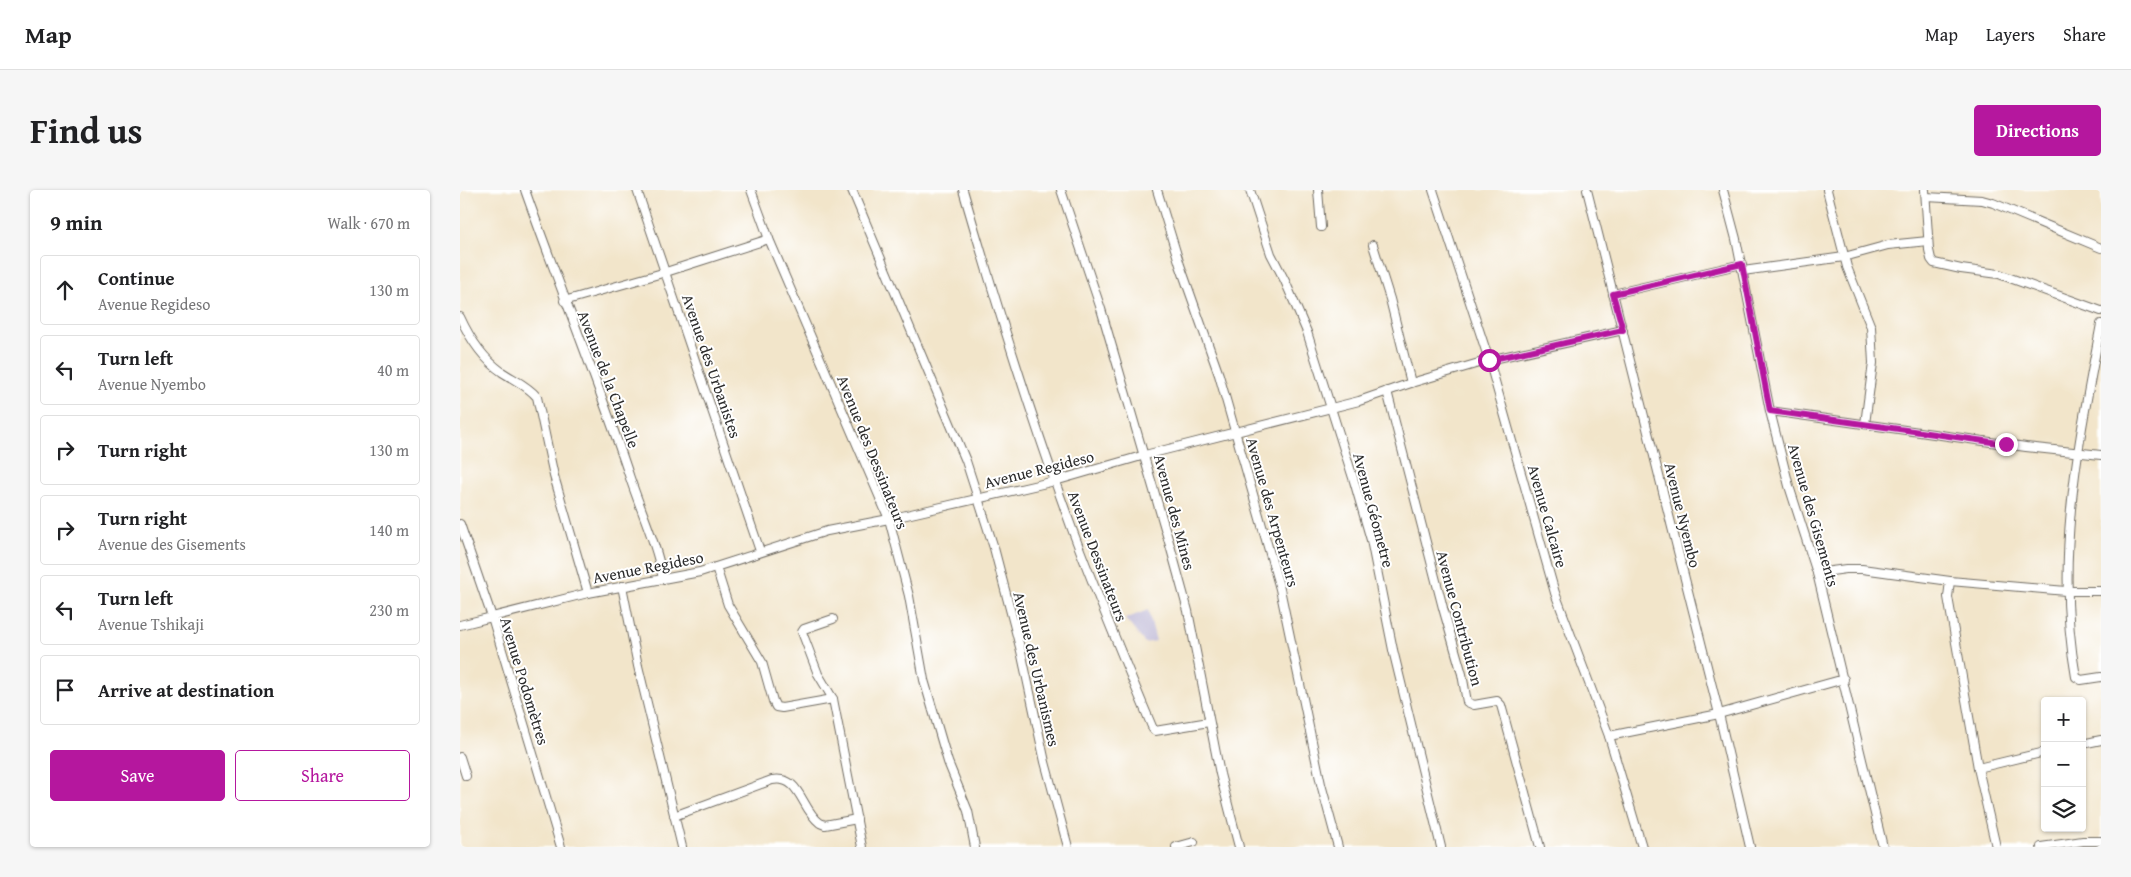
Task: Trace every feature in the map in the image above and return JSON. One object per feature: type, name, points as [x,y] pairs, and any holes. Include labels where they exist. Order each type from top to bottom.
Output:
[{"type":"street","name":"Avenue de la Chapelle","points":[[525,190],[564,301],[615,433],[655,548],[663,579]]},
{"type":"street","name":"Avenue des Urbanistes","points":[[637,190],[760,551]]},
{"type":"street","name":"Avenue des Dessinateurs","points":[[752,190],[770,239],[889,519],[909,596],[924,680],[948,762],[966,806],[975,847]]},
{"type":"street","points":[[852,190],[966,461],[978,498]]},
{"type":"street","name":"Avenue Dessinateurs","points":[[963,190],[998,310],[1055,480],[1107,620],[1153,729],[1155,732],[1163,732],[1209,722]]},
{"type":"street","name":"Avenue des Mines","points":[[1061,190],[1102,309],[1188,611],[1220,774],[1239,847]]},
{"type":"street","name":"Avenue des Arpenteurs","points":[[1157,190],[1180,265],[1220,375],[1280,588],[1322,784],[1338,847]]},
{"type":"street","name":"Avenue Géometre","points":[[1250,190],[1270,254],[1285,281],[1307,332],[1354,481],[1371,540],[1393,650],[1441,847]]},
{"type":"street","points":[[1318,190],[1321,227]]},
{"type":"street","name":"Avenue Calcaire","points":[[1434,190],[1489,360],[1555,593],[1610,736],[1642,847]]},
{"type":"street","name":"Avenue Nyembo","points":[[1587,190],[1719,714],[1750,847]]},
{"type":"street","name":"Avenue des Gisements","points":[[1723,190],[1742,268],[1770,411],[1789,486],[1818,573],[1883,847]]},
{"type":"street","points":[[1827,190],[1844,257],[1868,318],[1872,334],[1873,363],[1865,424]]},
{"type":"street","points":[[2101,248],[1993,203],[1926,193],[1928,241],[1931,259],[1934,262],[1961,269],[1999,274],[2101,311]]},
{"type":"street","points":[[564,301],[666,272],[770,239]]},
{"type":"street","points":[[1613,294],[1742,268],[1844,257],[1888,245],[1928,241]]},
{"type":"street","points":[[1374,245],[1411,383]]},
{"type":"street","points":[[460,317],[480,353],[494,366],[530,389],[537,397],[554,476],[588,593]]},
{"type":"street","points":[[2101,324],[2077,453],[2068,525],[2066,591],[2076,677],[2080,680],[2101,677]]},
{"type":"street","name":"Avenue Regideso","points":[[460,625],[588,593],[716,567],[760,551],[835,529],[889,519],[1055,480],[1236,431],[1330,409],[1489,360],[1623,330]]},
{"type":"street","name":"Avenue Contribution","points":[[1387,391],[1462,674],[1467,702],[1470,705],[1499,702],[1540,847]]},
{"type":"street","points":[[1770,411],[2077,453],[2101,454]]},
{"type":"street","name":"Avenue des Urbanismes","points":[[978,498],[1022,651],[1044,762],[1068,847]]},
{"type":"street","name":"Avenue Podomètres","points":[[460,524],[492,617],[561,847]]},
{"type":"street","points":[[716,567],[728,605],[762,662],[772,701],[776,707],[782,708],[833,699]]},
{"type":"street","points":[[1818,573],[1862,569],[1950,581],[2066,591],[2101,592]]},
{"type":"street","points":[[1950,581],[1948,597],[1978,768],[1996,847]]},
{"type":"street","points":[[622,586],[638,666],[682,847]]},
{"type":"street","points":[[833,619],[804,628],[802,632],[818,674],[833,699],[862,847]]},
{"type":"street","points":[[1610,736],[1719,714],[1844,679]]},
{"type":"street","points":[[2086,743],[2101,740]]},
{"type":"street","points":[[1978,768],[2041,753]]},
{"type":"street","points":[[460,757],[466,776]]},
{"type":"street","points":[[674,816],[772,780],[780,779],[791,782],[820,823],[825,825],[857,819]]},
{"type":"street","points":[[2040,847],[2083,841],[2101,841]]},
{"type":"street","points":[[1176,847],[1194,842]]},
{"type":"shaded area","points":[[1148,610],[1156,641],[1145,643],[1125,619]]},
{"type":"route","points":[[1489,360],[1623,330],[1613,294],[1742,264],[1770,411],[2006,444]]}]
